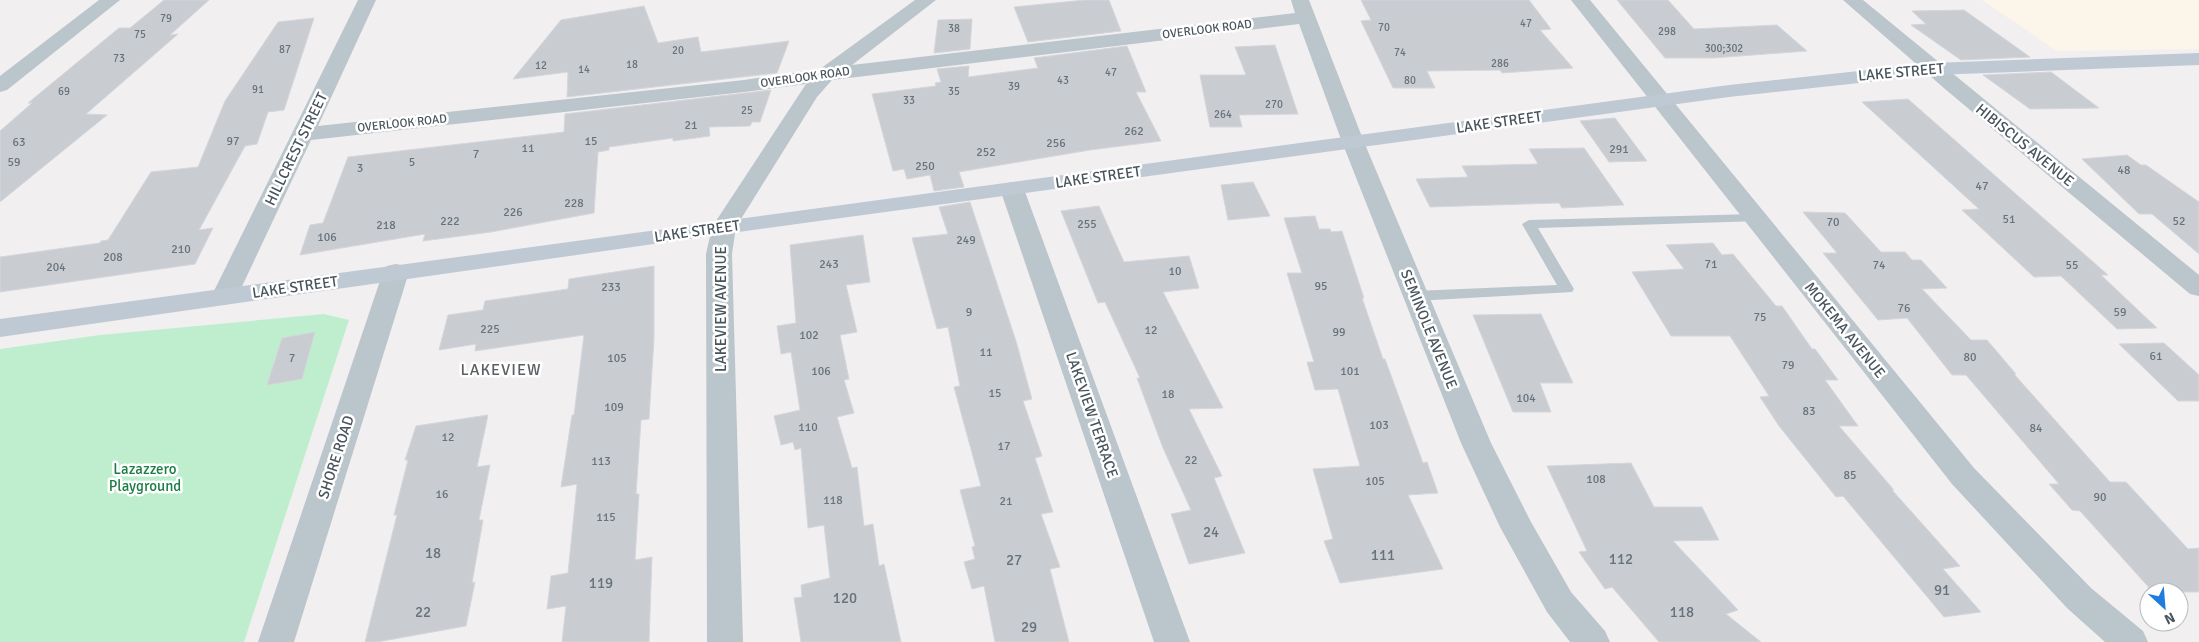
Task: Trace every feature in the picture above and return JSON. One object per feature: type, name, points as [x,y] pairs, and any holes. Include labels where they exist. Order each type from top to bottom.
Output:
[{"type":"street","points":[[0,86],[112,0]]},
{"type":"street","name":"HILLCREST STREET","points":[[224,297],[367,0]]},
{"type":"street","name":"LAKEVIEW AVENUE","points":[[725,642],[719,254],[724,227],[808,94],[825,75],[927,0]]},
{"type":"street","name":"MOKEMA AVENUE","points":[[1580,0],[1963,476],[2079,598],[2130,642]]},
{"type":"street","name":"HIBISCUS AVENUE","points":[[1852,0],[2199,288]]},
{"type":"street","name":"OVERLOOK ROAD","points":[[304,134],[825,75],[1302,9]]},
{"type":"street","name":"SEMINOLE AVENUE","points":[[1302,9],[1353,142],[1476,443],[1517,527],[1559,602],[1592,642]]},
{"type":"street","name":"LAKE STREET","points":[[0,328],[1660,99],[1800,82],[1933,69],[2199,59]]},
{"type":"street","name":"LAKEVIEW TERRACE","points":[[1012,189],[1172,642]]},
{"type":"street","name":"SHORE ROAD","points":[[276,642],[396,272]]},
{"type":"lane","points":[[1415,296],[1567,289],[1529,224],[1756,218]]},
{"type":"shaded area","points":[[1982,0],[2199,0],[2199,49],[2057,51]]},
{"type":"green space","name":"Lazazzero Playground","points":[[324,314],[349,320],[244,642],[0,642],[0,349],[100,335]]},
{"type":"building","points":[[164,0],[209,0],[170,35],[178,34],[86,114],[107,115],[0,202],[0,131],[32,103],[28,103],[119,28],[130,28]]},
{"type":"building","points":[[1085,0],[1109,0],[1121,31],[1028,42],[1014,7]]},
{"type":"building","points":[[1361,0],[1529,0],[1551,29],[1540,30],[1573,68],[1502,73],[1500,70],[1427,71],[1435,88],[1393,88],[1361,21],[1371,20]]},
{"type":"building","points":[[1617,0],[1668,0],[1694,29],[1777,25],[1807,51],[1713,58],[1665,58]]},
{"type":"building","points":[[644,6],[658,43],[698,37],[701,52],[789,41],[777,73],[567,97],[568,72],[513,79],[561,20]]},
{"type":"building","points":[[1964,10],[2030,57],[1961,60],[1911,25],[1926,24],[1912,11]]},
{"type":"building","points":[[314,18],[284,110],[268,112],[257,144],[245,146],[199,230],[213,228],[195,264],[0,292],[0,257],[100,243],[101,241],[108,240],[151,172],[198,167],[225,101],[278,22]]},
{"type":"building","points":[[972,19],[970,49],[934,53],[938,20]]},
{"type":"building","points":[[1275,45],[1298,114],[1239,115],[1242,127],[1210,127],[1200,75],[1246,75],[1235,47]]},
{"type":"building","points":[[1127,46],[1146,92],[1136,92],[1161,141],[1090,150],[959,172],[964,187],[934,191],[930,175],[907,179],[904,169],[893,171],[872,94],[936,86],[935,83],[941,82],[937,69],[969,66],[968,77],[1038,68],[1034,58]]},
{"type":"building","points":[[2051,72],[2099,108],[2030,109],[1983,75]]},
{"type":"building","points":[[771,90],[760,122],[752,122],[750,126],[709,127],[710,136],[673,141],[673,138],[609,147],[609,150],[598,152],[594,213],[491,232],[423,241],[425,234],[300,255],[310,225],[323,223],[348,157],[564,132],[565,114]]},
{"type":"building","points":[[1908,99],[2108,275],[2101,275],[2157,328],[2117,329],[2061,276],[2034,277],[1962,210],[1979,209],[1862,102]]},
{"type":"building","points":[[1615,118],[1647,161],[1609,162],[1580,121]]},
{"type":"building","points":[[1584,148],[1624,205],[1562,208],[1559,203],[1430,207],[1416,179],[1468,177],[1462,166],[1538,164],[1529,149]]},
{"type":"building","points":[[2127,155],[2141,165],[2146,165],[2199,202],[2199,254],[2152,214],[2139,214],[2082,159]]},
{"type":"building","points":[[1253,182],[1270,216],[1228,220],[1221,185]]},
{"type":"building","points":[[970,202],[1016,341],[1032,399],[1023,401],[1042,456],[1035,458],[1053,512],[1041,514],[1060,567],[1050,569],[1069,642],[995,642],[984,586],[972,589],[964,562],[975,559],[972,547],[975,546],[960,490],[981,486],[954,387],[960,386],[948,327],[937,329],[912,238],[948,234],[939,207]]},
{"type":"building","points":[[1099,206],[1124,262],[1189,256],[1199,288],[1163,292],[1223,408],[1189,409],[1222,476],[1214,478],[1245,553],[1189,564],[1171,514],[1191,510],[1163,448],[1137,378],[1140,378],[1105,302],[1098,303],[1061,211]]},
{"type":"building","points":[[1803,212],[1845,213],[1881,252],[1905,252],[1912,260],[1921,260],[1947,288],[1922,289],[1971,340],[1987,340],[2016,374],[2014,374],[2110,482],[2126,482],[2188,549],[2199,548],[2199,592],[2189,592],[2189,582],[2144,582],[2080,511],[2072,510],[2049,484],[2059,484],[1966,375],[1952,375],[1907,318],[1878,320],[1823,253],[1837,253]]},
{"type":"building","points":[[1315,216],[1319,229],[1330,229],[1331,232],[1342,231],[1383,359],[1385,359],[1423,463],[1427,462],[1438,493],[1408,495],[1443,569],[1340,583],[1324,541],[1333,539],[1313,469],[1360,466],[1338,389],[1315,390],[1307,362],[1314,362],[1287,273],[1302,273],[1284,218]]},
{"type":"building","points":[[863,235],[870,282],[846,285],[857,332],[840,335],[849,379],[844,380],[854,413],[837,417],[852,468],[857,467],[864,526],[873,524],[879,566],[884,564],[901,642],[801,642],[794,598],[802,597],[801,585],[830,578],[824,525],[808,528],[801,448],[795,450],[793,442],[781,445],[774,416],[800,410],[791,352],[781,354],[777,326],[796,323],[790,245]]},
{"type":"building","points":[[1713,243],[1722,255],[1733,254],[1776,306],[1782,306],[1812,349],[1815,349],[1838,380],[1825,380],[1858,426],[1839,426],[1894,490],[1892,490],[1960,566],[1943,569],[1981,612],[1944,617],[1843,496],[1836,497],[1779,426],[1760,397],[1769,396],[1730,336],[1671,336],[1632,272],[1684,269],[1666,245]]},
{"type":"building","points":[[654,266],[654,338],[649,419],[641,420],[636,494],[639,494],[635,560],[652,557],[649,642],[562,642],[566,606],[547,609],[551,576],[568,573],[577,484],[561,487],[572,415],[574,415],[584,335],[475,351],[476,344],[439,350],[448,315],[483,310],[485,301],[568,289],[569,279]]},
{"type":"building","points":[[1541,314],[1573,383],[1540,383],[1551,412],[1513,412],[1473,315]]},
{"type":"building","points":[[315,332],[302,379],[267,385],[282,338]]},
{"type":"building","points":[[2164,343],[2199,375],[2199,401],[2178,401],[2119,344]]},
{"type":"building","points":[[488,415],[477,467],[490,465],[479,520],[483,520],[472,583],[475,582],[466,626],[377,642],[365,642],[397,515],[394,515],[408,460],[405,460],[416,426]]},
{"type":"building","points":[[1631,463],[1654,507],[1702,507],[1719,540],[1673,541],[1738,610],[1726,614],[1761,642],[1659,642],[1612,587],[1605,589],[1579,552],[1587,551],[1547,466]]},
{"type":"district","name":"LAKEVIEW","points":[[501,369]]}]
